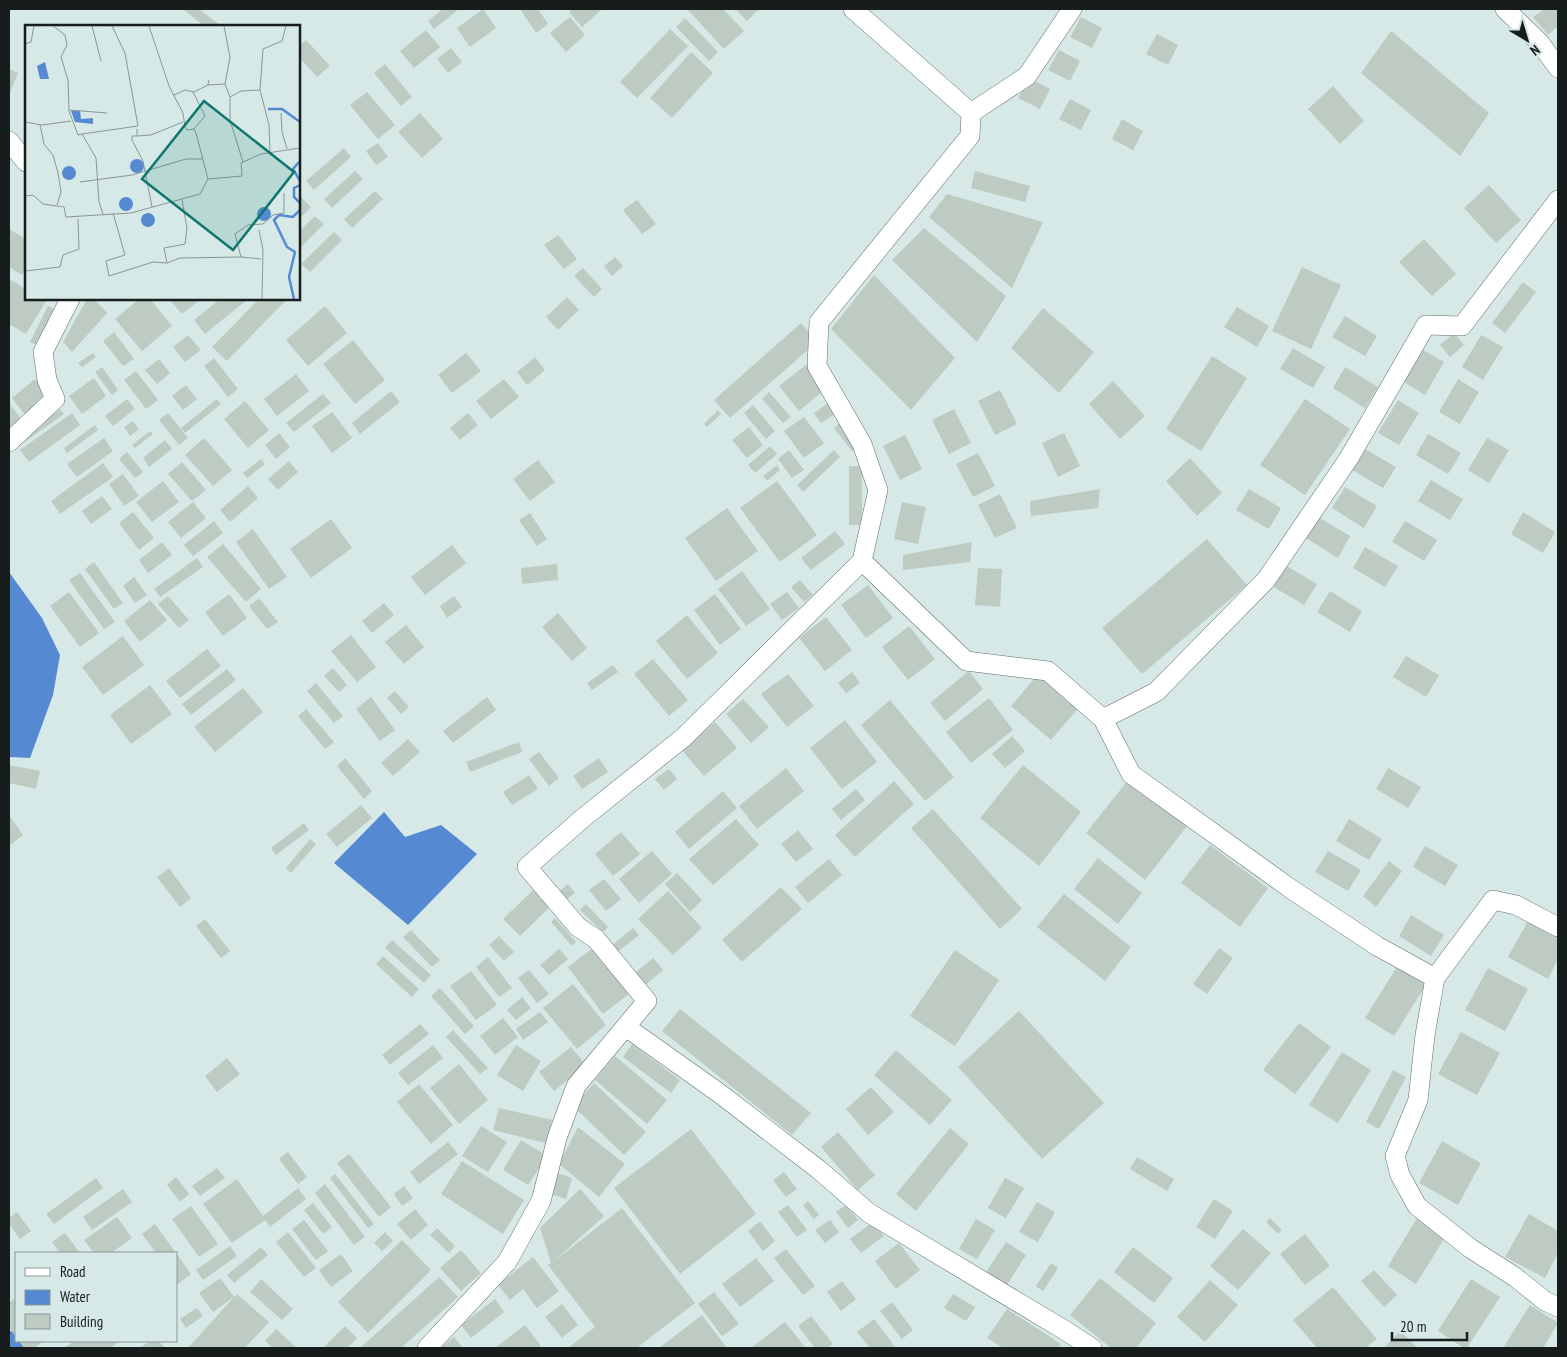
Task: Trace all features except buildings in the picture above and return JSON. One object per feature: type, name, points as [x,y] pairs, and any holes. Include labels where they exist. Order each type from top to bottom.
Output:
[{"type":"street","points":[[853,9],[971,113]]},
{"type":"street","points":[[971,113],[1028,76],[1072,9]]},
{"type":"street","points":[[1505,9],[1540,44],[1558,68]]},
{"type":"street","points":[[427,1348],[506,1262],[542,1201],[557,1138],[576,1086],[647,1001],[596,939],[578,927],[528,867],[583,818],[684,737],[862,561],[878,490],[862,444],[817,366],[819,322],[970,136],[971,113]]},
{"type":"street","points":[[9,141],[25,161]]},
{"type":"street","points":[[1103,719],[1156,692],[1266,580],[1349,458],[1426,325],[1462,326],[1558,200]]},
{"type":"street","points":[[9,442],[54,399],[47,380],[42,352],[69,300]]},
{"type":"street","points":[[862,561],[966,661],[1048,671],[1103,719],[1131,774],[1292,889],[1377,946],[1435,978]]},
{"type":"street","points":[[1558,928],[1516,905],[1493,900],[1435,978],[1425,1035],[1418,1100],[1395,1156],[1400,1175],[1417,1206],[1470,1248],[1514,1277],[1545,1301],[1558,1307]]},
{"type":"street","points":[[626,1028],[719,1093],[818,1169],[868,1214],[1092,1348]]},
{"type":"water","points":[[9,572],[42,618],[60,655],[53,695],[30,758],[9,757]]},
{"type":"water","points":[[384,812],[405,837],[441,825],[477,854],[408,925],[334,863]]},
{"type":"waterway","points":[[9,1344],[12,1348]]}]
